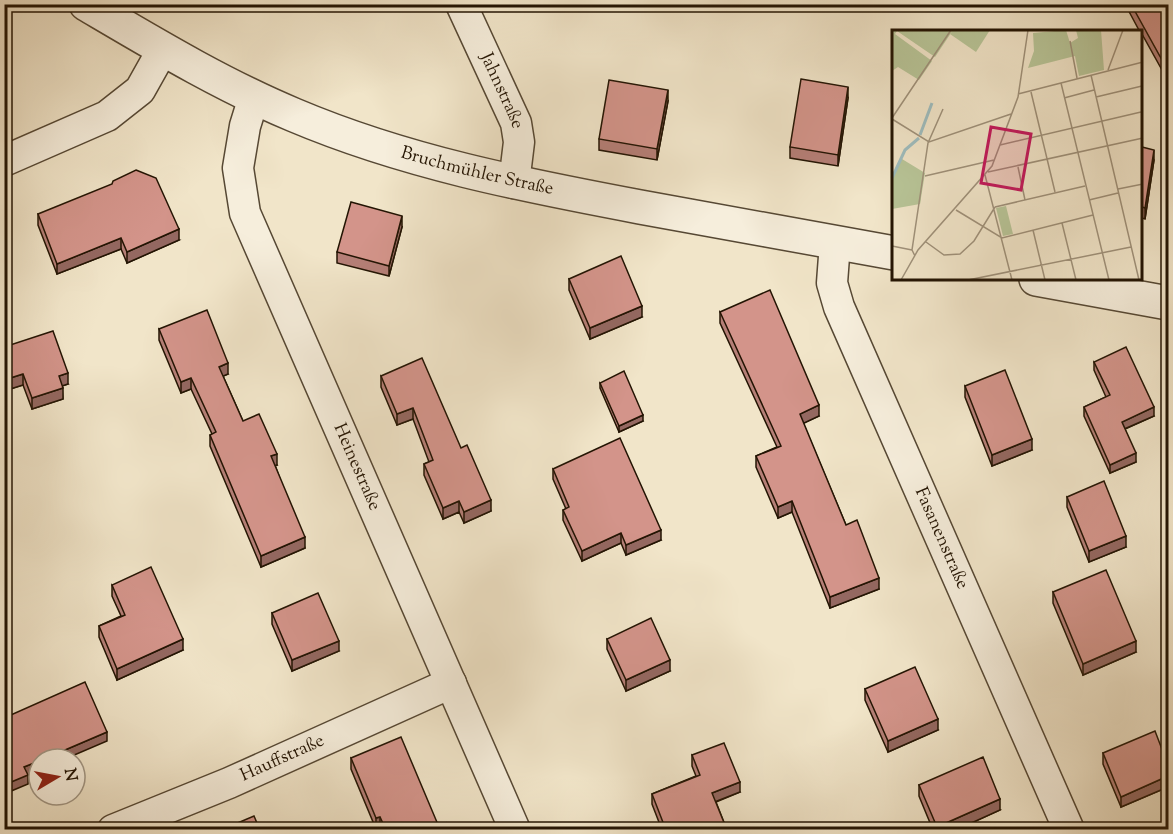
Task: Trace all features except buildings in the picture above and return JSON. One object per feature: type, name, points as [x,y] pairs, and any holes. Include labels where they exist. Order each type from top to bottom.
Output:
[{"type":"street","name":"Bruchmühler Straße","points":[[86,4],[163,50],[295,116],[381,147],[514,183],[892,253]]},
{"type":"street","name":"Jahnstraße","points":[[461,4],[516,123],[519,142],[514,183]]},
{"type":"street","points":[[4,161],[107,116],[140,90],[163,50]]},
{"type":"street","name":"Heinestraße","points":[[254,96],[245,126],[238,168],[245,213],[515,830]]},
{"type":"street","name":"Fasanenstraße","points":[[835,243],[832,283],[839,307],[1069,830]]},
{"type":"street","points":[[1042,280],[1168,303]]},
{"type":"street","name":"Hauffstraße","points":[[113,830],[229,783],[451,683]]}]
